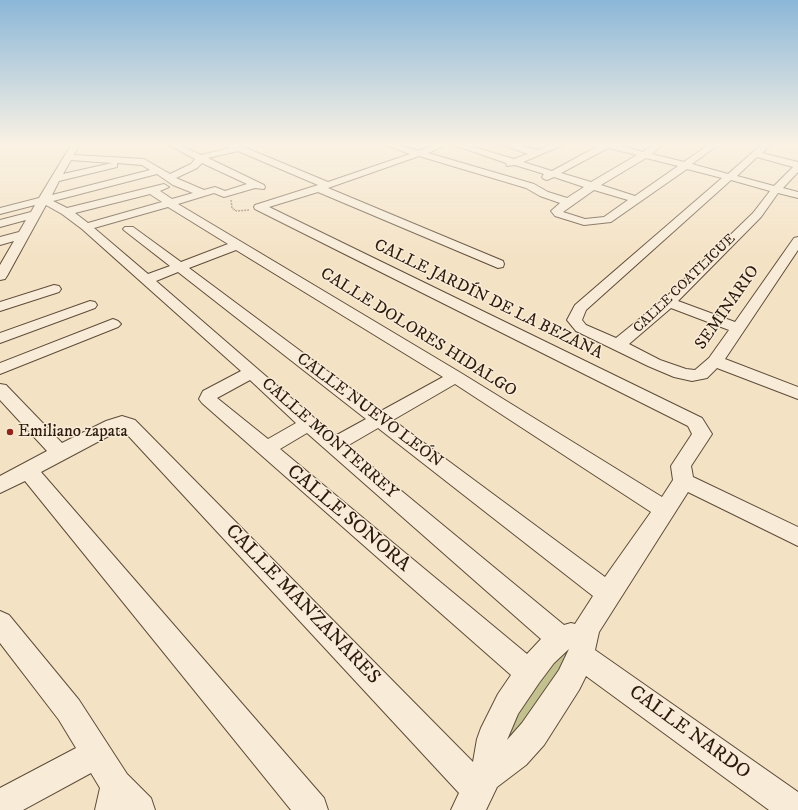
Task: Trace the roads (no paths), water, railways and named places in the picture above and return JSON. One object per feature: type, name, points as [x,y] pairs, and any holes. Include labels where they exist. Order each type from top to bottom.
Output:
[{"type":"street","points":[[0,276],[54,183]]},
{"type":"street","points":[[0,211],[112,183]]},
{"type":"street","points":[[66,212],[152,190],[169,183]]},
{"type":"street","points":[[180,183],[208,190],[256,185]]},
{"type":"street","points":[[44,200],[66,212],[119,229],[176,206],[223,183]]},
{"type":"street","points":[[252,183],[284,199],[332,183]]},
{"type":"street","points":[[315,183],[498,264]]},
{"type":"street","points":[[517,183],[530,186],[544,194],[568,202]]},
{"type":"street","points":[[520,192],[536,183]]},
{"type":"street","points":[[577,183],[635,199]]},
{"type":"street","points":[[598,183],[568,202],[558,211],[559,214],[584,222],[599,222],[607,220],[659,183]]},
{"type":"street","points":[[618,345],[581,328],[574,320],[580,308],[586,301],[688,212],[724,183]]},
{"type":"street","points":[[747,183],[775,191],[793,201]]},
{"type":"street","name":"CALLE COATLICUE","points":[[654,363],[618,345],[669,302],[757,215],[783,183]]},
{"type":"street","name":"CALLE DOLORES HIDALGO","points":[[152,190],[237,245],[455,377],[664,509]]},
{"type":"street","points":[[775,191],[798,190]]},
{"type":"street","name":"CALLE JARDÍN DE LA BEZANA","points":[[284,199],[259,207],[695,422],[700,428],[702,434],[681,466],[684,482]]},
{"type":"street","points":[[119,229],[176,206]]},
{"type":"street","points":[[0,224],[36,214]]},
{"type":"street","name":"CALLE NUEVO LEÓN","points":[[119,229],[179,268],[608,593]]},
{"type":"street","name":"CALLE MONTERREY","points":[[119,229],[146,280],[252,372],[308,424],[576,641]]},
{"type":"street","points":[[0,241],[25,234]]},
{"type":"street","name":"SEMINARIO","points":[[654,363],[692,376],[701,374],[715,361],[798,241]]},
{"type":"street","points":[[146,280],[237,245]]},
{"type":"street","points":[[0,257],[14,254]]},
{"type":"street","points":[[0,307],[54,289]]},
{"type":"street","points":[[669,302],[737,328]]},
{"type":"street","points":[[0,338],[90,305]]},
{"type":"street","points":[[0,369],[113,324]]},
{"type":"street","points":[[715,361],[798,393]]},
{"type":"street","name":"CALLE SONORA","points":[[252,372],[209,395],[208,399],[529,673]]},
{"type":"street","points":[[334,445],[381,420],[455,377]]},
{"type":"street","points":[[0,389],[60,453],[0,485]]},
{"type":"street","name":"CALLE MANZANARES","points":[[60,453],[122,422],[128,424],[477,792]]},
{"type":"street","points":[[266,449],[308,424]]},
{"type":"street","points":[[28,470],[312,810]]},
{"type":"street","points":[[477,792],[492,739],[508,704],[529,673],[576,641],[664,509],[684,482],[798,537]]},
{"type":"street","points":[[0,623],[70,710],[97,753],[113,797],[139,810]]},
{"type":"street","points":[[477,792],[533,734],[569,680],[576,641]]},
{"type":"street","name":"CALLE NARDO","points":[[576,641],[796,810]]},
{"type":"street","points":[[0,804],[97,753]]},
{"type":"place","name":"Emiliano zapata","points":[[10,432]]}]
